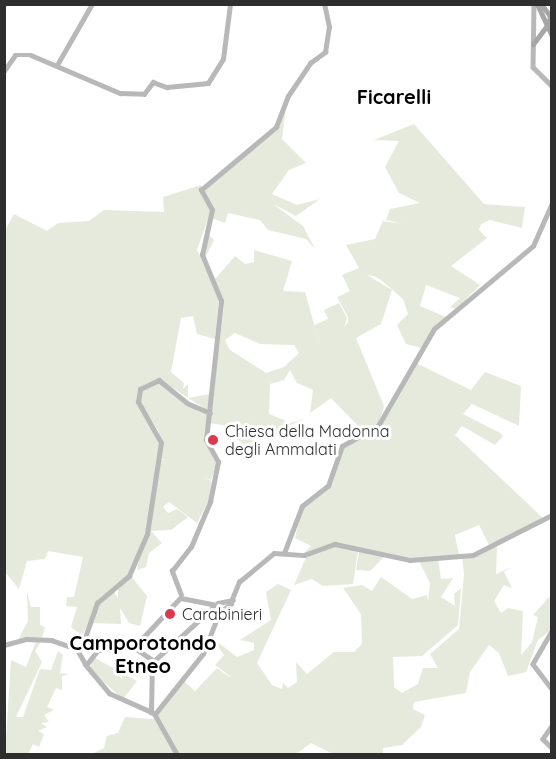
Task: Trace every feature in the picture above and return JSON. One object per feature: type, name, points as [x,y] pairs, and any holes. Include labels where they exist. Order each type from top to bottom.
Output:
[{"type":"main road","points":[[535,14],[537,4]]},
{"type":"main road","points":[[534,41],[547,25],[550,16],[537,4]]},
{"type":"main road","points":[[537,4],[552,34]]},
{"type":"street","points":[[57,65],[92,4]]},
{"type":"street","points":[[4,71],[18,54],[57,65],[122,93],[144,93],[153,82],[167,87],[210,82],[223,59],[230,4]]},
{"type":"street","points":[[181,597],[172,569],[190,548],[212,498],[218,462],[207,443],[221,301],[202,253],[212,211],[202,195],[205,183],[234,167],[271,133],[287,99],[310,64],[325,52],[329,27],[324,4]]},
{"type":"street","points":[[535,14],[532,62],[552,87]]},
{"type":"street","points":[[286,551],[302,506],[328,486],[342,446],[378,426],[434,329],[533,246],[552,202]]},
{"type":"street","points":[[78,649],[97,603],[129,576],[147,534],[161,443],[139,404],[140,389],[159,380],[209,411]]},
{"type":"street","points":[[152,713],[160,707],[202,654],[219,613],[233,601],[239,582],[271,555],[286,551],[304,555],[335,544],[410,560],[473,555],[552,515]]},
{"type":"street","points":[[181,597],[216,604],[233,601]]},
{"type":"street","points":[[87,661],[99,650],[135,646],[181,597]]},
{"type":"street","points":[[177,754],[152,713],[153,661],[216,604]]},
{"type":"street","points":[[552,631],[532,664],[552,689]]},
{"type":"street","points":[[4,645],[29,638],[78,649],[87,661],[90,673],[109,693],[152,713]]},
{"type":"street","points":[[135,646],[153,661]]},
{"type":"street","points":[[552,726],[543,739],[552,748]]},
{"type":"shaded area","points":[[286,106],[282,139],[306,163],[289,170],[272,194],[297,205],[320,199],[296,216],[273,204],[303,226],[315,249],[306,239],[268,230],[260,220],[228,213],[225,223],[211,218],[202,190],[274,132]]},
{"type":"shaded area","points":[[414,124],[484,204],[525,207],[522,228],[490,220],[481,224],[479,230],[487,238],[451,266],[480,285],[456,309],[450,307],[460,298],[426,285],[420,306],[446,317],[422,348],[406,344],[397,325],[408,314],[403,299],[381,280],[367,275],[392,290],[381,324],[356,338],[384,406],[379,423],[364,432],[331,398],[310,413],[313,390],[297,383],[290,370],[284,380],[270,384],[269,414],[291,423],[307,418],[245,445],[235,438],[234,427],[210,423],[224,306],[203,257],[207,233],[214,240],[205,258],[215,279],[235,256],[245,264],[254,262],[254,250],[292,261],[283,291],[305,292],[314,325],[328,319],[324,310],[339,303],[347,318],[344,327],[348,322],[348,317],[337,297],[350,291],[342,275],[359,268],[346,245],[375,239],[383,221],[403,224],[386,220],[390,209],[420,203],[399,193],[385,167],[399,141],[374,140]],"holes":[[[235,333],[260,344],[294,345],[299,353],[284,367],[266,373],[230,350],[225,340]]]},
{"type":"shaded area","points":[[201,185],[211,210],[197,250],[219,298],[215,339],[197,334],[193,316],[181,318],[171,372],[184,383],[183,389],[188,384],[188,398],[159,379],[138,390],[160,446],[146,530],[130,574],[101,597],[79,642],[79,633],[71,627],[77,607],[66,606],[67,597],[74,597],[83,557],[48,551],[45,559],[27,561],[19,589],[5,572],[4,232],[14,214],[47,231],[58,223],[89,221],[104,210],[164,212],[163,197]]},
{"type":"shaded area","points":[[416,363],[471,390],[485,372],[521,386],[519,426],[472,404],[463,414],[500,433],[503,436],[495,445],[462,426],[455,435],[543,518],[490,547],[479,525],[455,535],[459,555],[413,559],[335,543],[303,554],[311,546],[295,538],[302,508],[325,490],[343,446],[374,429]]},
{"type":"shaded area","points":[[156,381],[208,414],[206,444],[217,464],[211,480],[205,477],[211,481],[211,496],[197,523],[169,502],[163,507],[168,513],[177,509],[188,517],[171,530],[151,531],[162,543],[149,553],[146,567],[137,570],[160,460],[168,459],[160,459],[159,432],[139,401],[143,385]]},
{"type":"shaded area","points":[[210,394],[207,410],[188,398]]},
{"type":"shaded area","points":[[335,545],[358,551],[353,584],[323,586],[312,579],[294,585],[307,555]]},
{"type":"shaded area","points":[[497,546],[496,574],[511,567],[504,572],[512,588],[504,585],[494,601],[501,613],[508,608],[523,611],[521,655],[532,642],[538,617],[533,615],[551,595],[551,630],[538,640],[526,672],[508,676],[499,653],[489,645],[470,672],[466,693],[414,702],[413,709],[425,715],[421,727],[402,745],[383,748],[383,754],[333,754],[311,743],[296,754],[178,754],[156,716],[183,680],[195,691],[217,668],[233,678],[215,665],[224,655],[211,637],[237,657],[254,650],[254,643],[240,640],[271,620],[266,592],[278,584],[291,590],[257,663],[272,685],[282,689],[283,683],[288,688],[297,682],[296,662],[307,674],[334,652],[354,652],[362,644],[361,614],[343,588],[362,585],[372,591],[381,577],[412,599],[427,595],[428,601],[430,583],[419,561],[438,559],[441,579],[453,578],[441,597],[455,606],[454,594],[461,588],[458,625],[422,656],[393,657],[394,687],[402,693],[418,684],[423,668],[438,668],[430,654],[459,629],[464,574],[462,557]]},
{"type":"shaded area","points":[[359,552],[385,556],[370,571],[356,570]]},
{"type":"shaded area","points":[[131,576],[147,596],[140,626],[129,623],[120,608],[121,624],[91,623],[97,605],[115,590],[118,598],[118,588]]},
{"type":"shaded area","points":[[27,592],[31,607],[40,607],[40,625],[45,627],[42,638],[18,640],[28,621]]},
{"type":"shaded area","points":[[37,639],[42,640],[35,651],[42,662],[16,717],[23,717],[40,669],[51,670],[58,651],[63,655],[60,673],[69,674],[62,676],[62,690],[56,688],[47,707],[54,710],[44,715],[49,722],[41,723],[47,727],[38,731],[44,734],[39,747],[33,744],[28,754],[5,754],[11,660],[26,667]]},
{"type":"shaded area","points":[[93,657],[137,681],[123,699],[90,670]]},
{"type":"shaded area","points":[[125,717],[154,719],[176,754],[92,754],[104,748],[107,736],[118,733]]},
{"type":"place","name":"Chiesa della Madonna degli Ammalati","points":[[213,440]]},
{"type":"place","name":"Carabinieri","points":[[170,614]]},
{"type":"district","name":"Ficarelli","points":[[394,96]]},
{"type":"district","name":"Camporotondo Etneo","points":[[143,654]]}]
